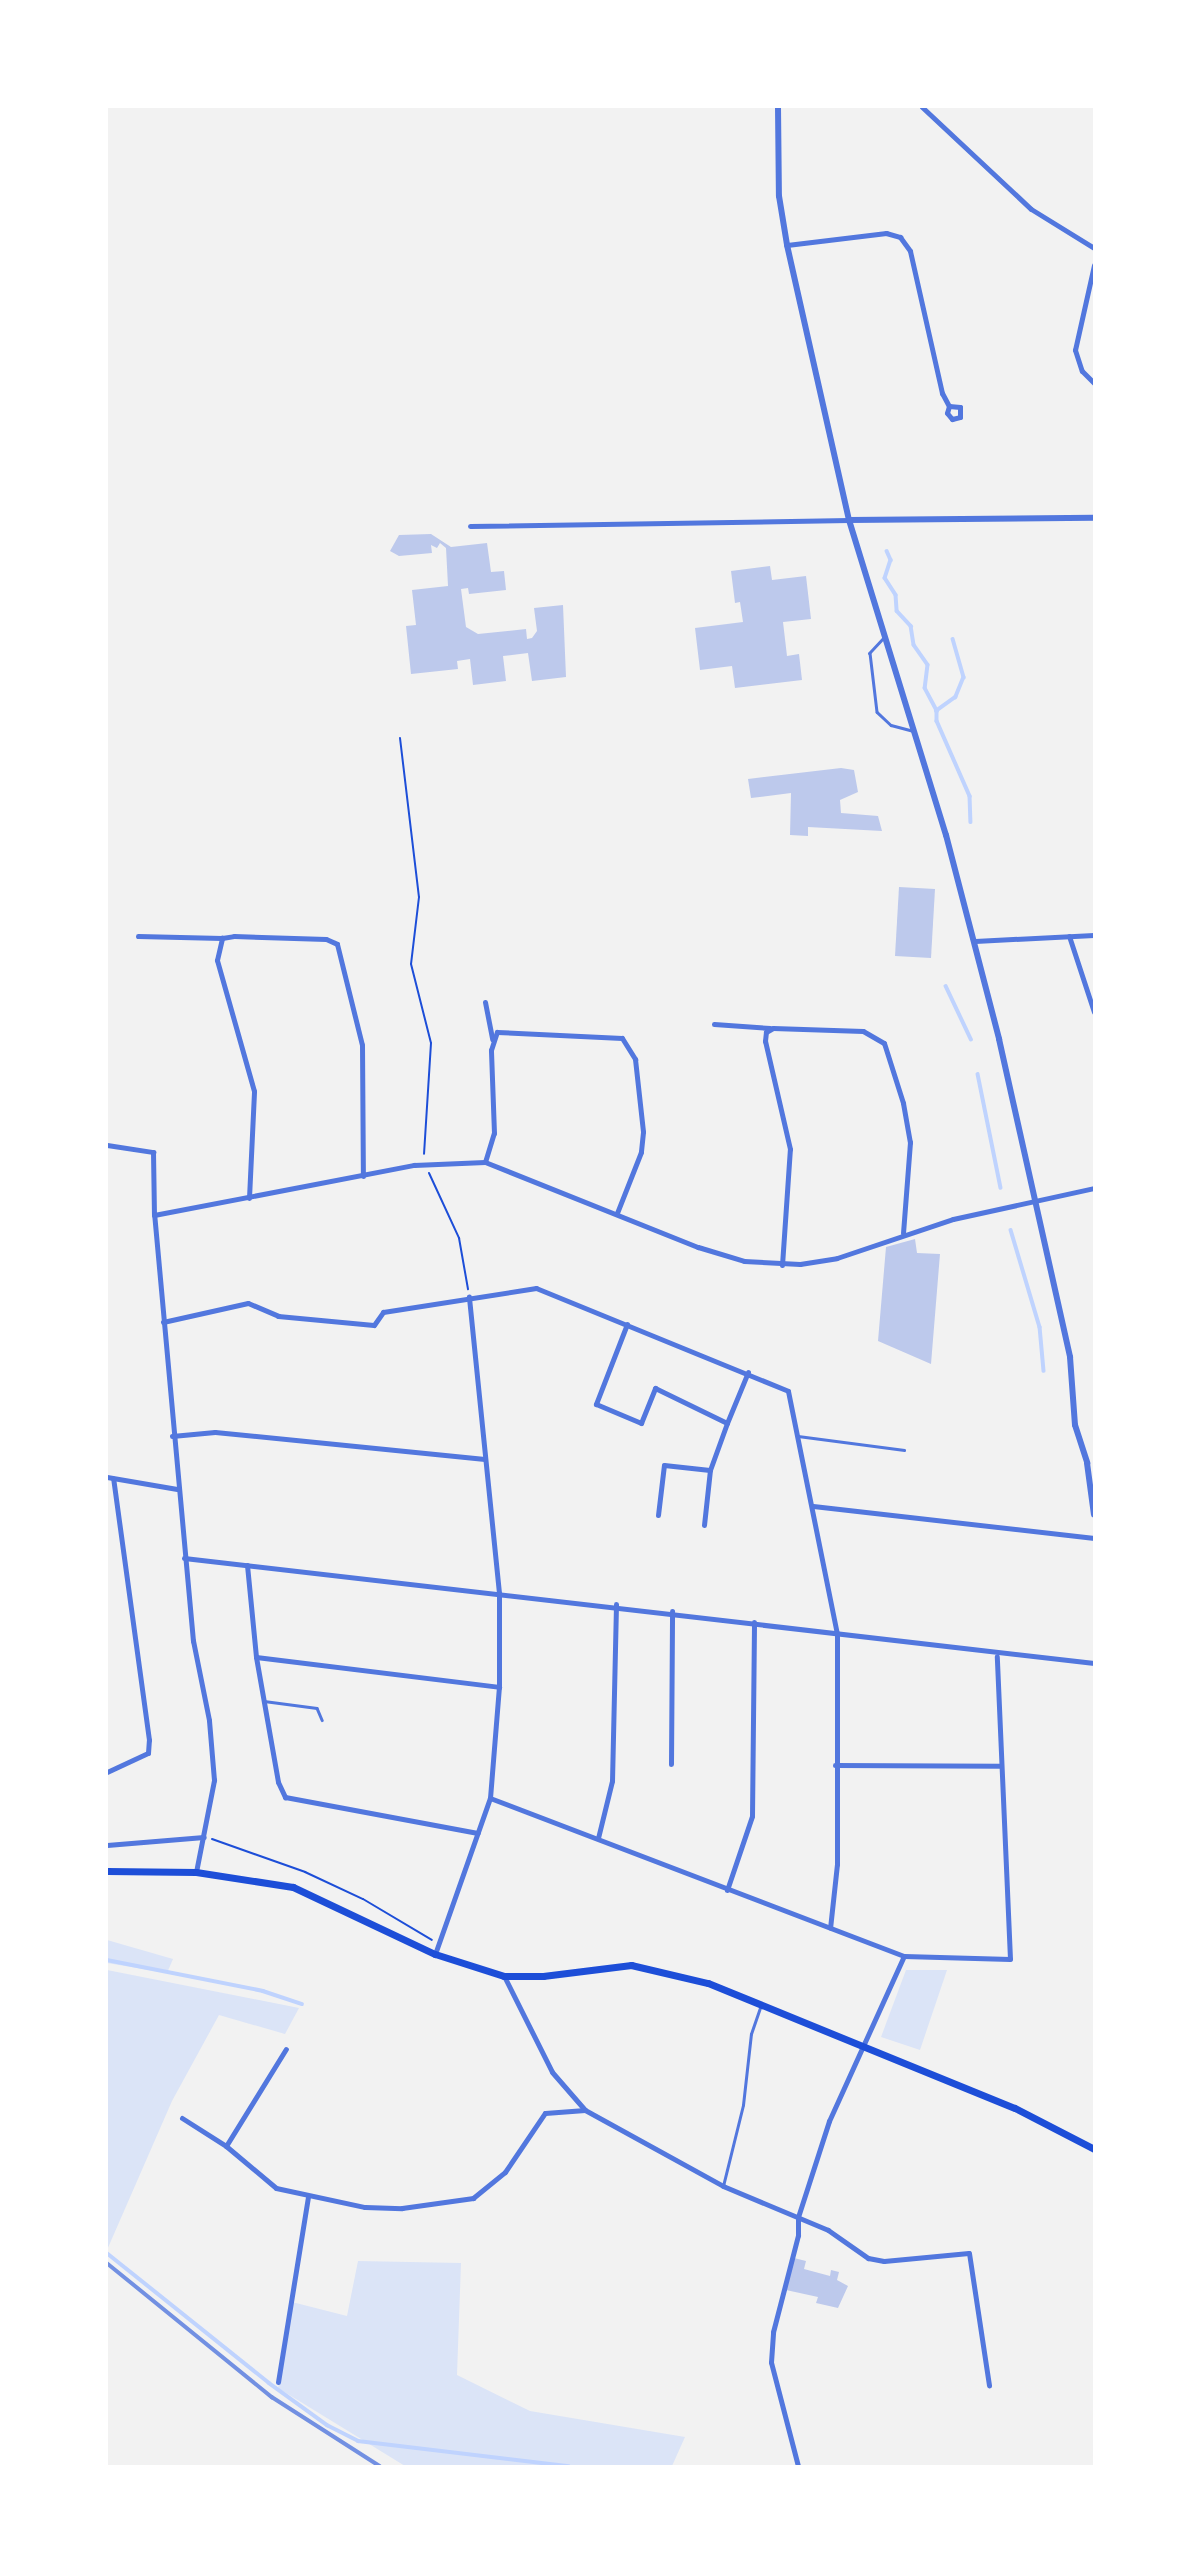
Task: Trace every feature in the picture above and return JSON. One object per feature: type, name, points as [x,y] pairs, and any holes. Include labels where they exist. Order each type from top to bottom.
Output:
[{"type":"main road","points":[[107,1871],[196,1872],[293,1887],[435,1954],[504,1976],[543,1976],[631,1965],[708,1983],[1016,2108],[1094,2148]]},
{"type":"street","points":[[778,107],[779,196],[787,245],[849,520],[975,941],[1070,1357],[1075,1425],[1084,1454],[1094,1515]]},
{"type":"street","points":[[922,107],[1031,209],[1094,248]]},
{"type":"street","points":[[787,245],[886,233],[900,237],[910,251],[941,388],[949,406]]},
{"type":"street","points":[[1094,265],[1075,350],[1082,371],[1094,383]]},
{"type":"street","points":[[470,526],[1094,518]]},
{"type":"street","points":[[975,941],[1094,934]]},
{"type":"street","points":[[138,936],[326,939],[337,944],[362,1045],[363,1176]]},
{"type":"street","points":[[1069,936],[1094,1012]]},
{"type":"street","points":[[222,938],[218,945],[219,972],[254,1091],[249,1198]]},
{"type":"street","points":[[485,1002],[492,1039],[496,1111],[485,1162]]},
{"type":"street","points":[[713,1024],[863,1031],[884,1043],[904,1103],[910,1142],[903,1233]]},
{"type":"street","points":[[773,1028],[766,1032],[765,1041],[790,1149],[782,1265]]},
{"type":"street","points":[[492,1039],[497,1032],[513,1031],[607,1036],[622,1038],[629,1046],[643,1132],[641,1152],[617,1213]]},
{"type":"street","points":[[107,1145],[153,1152],[154,1215],[177,1489],[214,1780],[196,1872]]},
{"type":"street","points":[[154,1215],[426,1164],[485,1162],[698,1247],[744,1261],[782,1265],[820,1262],[903,1233],[1094,1188]]},
{"type":"street","points":[[163,1322],[248,1303],[278,1316],[374,1325],[383,1312],[536,1287],[748,1372],[788,1391],[837,1633],[836,1864],[830,1928]]},
{"type":"street","points":[[435,1954],[490,1798],[499,1687],[499,1593],[469,1297]]},
{"type":"street","points":[[626,1324],[596,1404],[641,1423],[655,1388],[727,1423]]},
{"type":"street","points":[[704,1525],[710,1470],[748,1372]]},
{"type":"street","points":[[172,1436],[215,1432],[485,1459]]},
{"type":"street","points":[[1084,1454],[1094,1453]]},
{"type":"street","points":[[658,1515],[664,1465],[710,1470]]},
{"type":"street","points":[[107,1772],[148,1754],[110,1478],[177,1489]]},
{"type":"street","points":[[813,1506],[1094,1538]]},
{"type":"street","points":[[184,1558],[616,1604],[997,1656],[1094,1663]]},
{"type":"street","points":[[247,1565],[263,1700],[279,1788],[285,1797],[478,1832]]},
{"type":"street","points":[[598,1838],[612,1781],[616,1604]]},
{"type":"street","points":[[671,1763],[672,1611]]},
{"type":"street","points":[[727,1890],[752,1816],[754,1622]]},
{"type":"street","points":[[490,1798],[904,1956],[1010,1959],[997,1656]]},
{"type":"street","points":[[256,1657],[499,1687]]},
{"type":"street","points":[[835,1765],[1000,1766]]},
{"type":"street","points":[[107,1846],[204,1837]]},
{"type":"street","points":[[799,2466],[771,2362],[798,2217],[829,2121],[904,1956]]},
{"type":"street","points":[[504,1976],[552,2072],[585,2110],[723,2186],[828,2230],[868,2258],[884,2261],[969,2253],[989,2386]]},
{"type":"street","points":[[226,2147],[286,2049]]},
{"type":"street","points":[[182,2118],[226,2147],[266,2183],[307,2197],[402,2208],[461,2202],[505,2172],[545,2113],[585,2110]]},
{"type":"street","points":[[278,2382],[307,2197]]},
{"type":"lane","points":[[884,638],[870,653],[877,712],[891,725],[914,731]]},
{"type":"lane","points":[[798,1436],[904,1450]]},
{"type":"lane","points":[[263,1700],[317,1708],[322,1720]]},
{"type":"lane","points":[[723,2186],[743,2105],[751,2034],[761,2004]]},
{"type":"path","points":[[400,738],[419,897],[411,964],[431,1043],[424,1105],[426,1164],[459,1238],[469,1297]]},
{"type":"path","points":[[204,1837],[305,1872],[363,1899],[439,1944]]},
{"type":"shaded area","points":[[107,1940],[173,1959],[167,1973],[107,1963]]},
{"type":"shaded area","points":[[107,1970],[299,2008],[285,2034],[219,2015],[172,2101],[107,2250]]},
{"type":"shaded area","points":[[906,1970],[947,1970],[920,2050],[881,2037]]},
{"type":"shaded area","points":[[358,2261],[461,2263],[457,2375],[530,2411],[685,2437],[672,2466],[405,2466],[278,2388],[292,2302],[347,2316]]},
{"type":"building","points":[[431,534],[451,547],[487,543],[491,572],[504,571],[506,590],[469,594],[468,588],[461,589],[466,627],[478,634],[526,629],[527,639],[532,638],[537,631],[534,608],[563,605],[566,677],[532,681],[528,653],[503,656],[506,681],[473,685],[470,659],[457,661],[458,669],[411,674],[406,626],[416,625],[412,590],[448,586],[446,548],[440,543],[437,548],[431,545],[432,553],[399,556],[390,551],[399,535]]},
{"type":"building","points":[[770,566],[772,580],[806,576],[811,619],[783,622],[787,656],[799,654],[802,680],[735,688],[732,666],[700,670],[695,628],[743,622],[740,602],[735,603],[731,571]]},
{"type":"building","points":[[841,768],[854,770],[858,792],[840,800],[841,813],[878,816],[882,831],[808,827],[808,836],[790,835],[791,793],[751,798],[748,779]]},
{"type":"building","points":[[899,887],[935,889],[931,958],[895,956]]},
{"type":"building","points":[[915,1239],[917,1253],[940,1254],[931,1364],[878,1341],[886,1247]]},
{"type":"building","points":[[794,2258],[806,2261],[804,2269],[830,2276],[831,2270],[839,2272],[837,2280],[848,2286],[838,2308],[816,2303],[818,2297],[786,2290]]},
{"type":"waterway","points":[[887,551],[891,560],[885,578],[896,595],[897,611],[911,626],[914,645],[928,665],[925,688],[937,711]]},
{"type":"waterway","points":[[953,639],[964,677],[956,697],[937,711],[937,721],[970,796],[971,822]]},
{"type":"waterway","points":[[946,986],[971,1039]]},
{"type":"waterway","points":[[978,1074],[1001,1188]]},
{"type":"waterway","points":[[1011,1230],[1040,1327],[1044,1371]]},
{"type":"waterway","points":[[107,1960],[263,1991],[302,2004]]},
{"type":"waterway","points":[[107,2253],[269,2383],[327,2425],[358,2441],[569,2466]]},
{"type":"railway","points":[[107,2263],[272,2397],[380,2466]]}]
